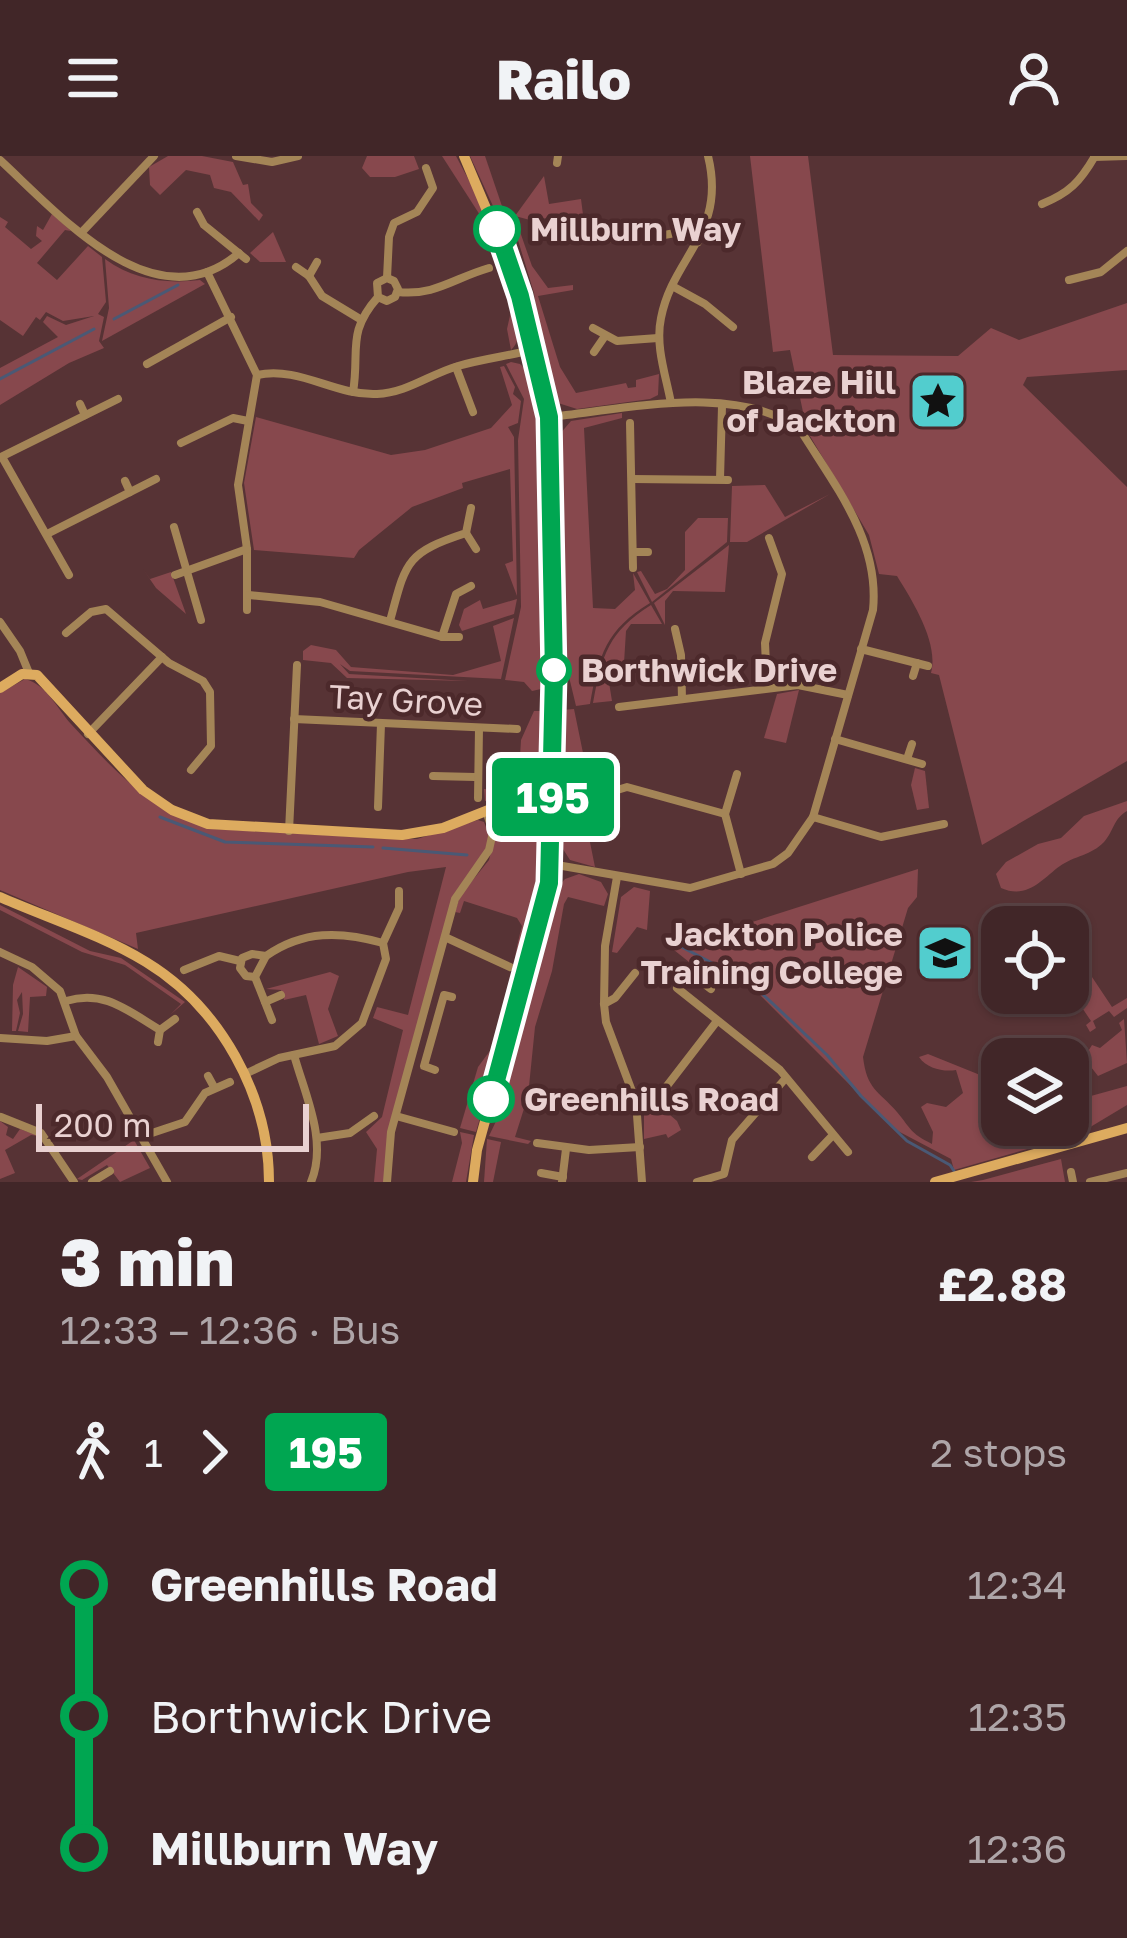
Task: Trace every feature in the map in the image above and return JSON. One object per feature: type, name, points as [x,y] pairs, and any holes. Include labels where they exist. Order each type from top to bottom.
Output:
[{"type":"street","points":[[82,232],[154,156]]},
{"type":"street","points":[[236,156],[272,162],[291,157]]},
{"type":"street","points":[[464,156],[512,270],[549,417],[552,458],[551,864],[545,904],[473,1182]]},
{"type":"street","points":[[670,403],[658,338],[661,314],[698,242],[712,197],[708,156]]},
{"type":"street","points":[[1042,204],[1079,183],[1094,156],[1127,156]]},
{"type":"street","points":[[0,160],[121,263],[141,272],[207,272],[243,256],[204,225],[197,212]]},
{"type":"street","points":[[426,168],[433,188]]},
{"type":"street","points":[[387,278],[391,230],[400,219],[417,212],[433,188],[445,186]]},
{"type":"street","points":[[192,233],[204,225]]},
{"type":"street","points":[[578,234],[632,241],[675,233],[698,242]]},
{"type":"street","points":[[590,254],[592,236]]},
{"type":"street","points":[[1070,280],[1101,272],[1127,251]]},
{"type":"street","points":[[309,276],[317,262]]},
{"type":"street","points":[[1082,262],[1085,277]]},
{"type":"street","points":[[452,264],[458,278]]},
{"type":"street","points":[[296,266],[322,296],[361,320]]},
{"type":"street","points":[[378,297],[390,300],[398,292],[433,292],[489,268]]},
{"type":"street","points":[[207,272],[257,376],[238,485],[247,549],[247,610]]},
{"type":"street","points":[[353,392],[353,347],[361,320],[378,297],[377,283],[387,278],[394,281],[398,292]]},
{"type":"street","points":[[674,287],[733,327]]},
{"type":"street","points":[[721,315],[731,306]]},
{"type":"street","points":[[147,364],[231,317]]},
{"type":"street","points":[[592,328],[628,342],[658,338]]},
{"type":"street","points":[[594,352],[605,336]]},
{"type":"street","points":[[257,376],[300,375],[353,392],[383,394],[405,390],[456,367],[533,350]]},
{"type":"street","points":[[162,356],[169,370]]},
{"type":"street","points":[[456,367],[473,412]]},
{"type":"street","points":[[70,575],[1,458],[118,399]]},
{"type":"street","points":[[454,404],[467,400]]},
{"type":"street","points":[[80,404],[85,415]]},
{"type":"street","points":[[549,417],[631,404],[766,410],[800,430],[856,522],[871,555],[875,588],[873,610],[813,818],[788,853],[772,863],[690,888],[551,864]]},
{"type":"street","points":[[632,479],[724,479],[722,406]]},
{"type":"street","points":[[181,443],[232,418],[248,422]]},
{"type":"street","points":[[630,423],[633,568]]},
{"type":"street","points":[[193,437],[201,452]]},
{"type":"street","points":[[631,437],[646,437]]},
{"type":"street","points":[[47,534],[156,478]]},
{"type":"street","points":[[125,481],[130,492]]},
{"type":"street","points":[[472,508],[466,533],[476,549]]},
{"type":"street","points":[[174,527],[201,620]]},
{"type":"street","points":[[390,621],[408,562],[429,547],[466,533]]},
{"type":"street","points":[[767,687],[766,643],[782,574],[769,538]]},
{"type":"street","points":[[175,574],[247,549]]},
{"type":"street","points":[[761,557],[776,550]]},
{"type":"street","points":[[633,552],[649,553]]},
{"type":"street","points":[[442,637],[456,594],[471,586]]},
{"type":"street","points":[[249,595],[320,602],[442,637],[459,637]]},
{"type":"street","points":[[66,633],[91,612],[106,609],[162,657],[203,681],[210,692],[211,746],[191,770]]},
{"type":"street","points":[[0,622],[29,673],[42,680],[131,780],[172,810],[228,827],[402,835],[443,828],[506,803],[553,802]]},
{"type":"street","points":[[675,629],[682,699]]},
{"type":"street","points":[[861,649],[922,665],[913,676]]},
{"type":"street","points":[[88,734],[162,657]]},
{"type":"street","points":[[289,831],[297,664]]},
{"type":"street","points":[[0,688],[29,673]]},
{"type":"street","points":[[283,682],[296,682]]},
{"type":"street","points":[[619,706],[767,687],[811,686],[848,695]]},
{"type":"street","points":[[633,705],[634,721]]},
{"type":"street","name":"Tay Grove","points":[[294,719],[517,729]]},
{"type":"street","points":[[378,807],[381,724]]},
{"type":"street","points":[[478,798],[479,728]]},
{"type":"street","points":[[835,740],[922,764]]},
{"type":"street","points":[[907,759],[912,744]]},
{"type":"street","points":[[737,774],[725,814],[741,874]]},
{"type":"street","points":[[433,776],[475,777]]},
{"type":"street","points":[[596,780],[599,794]]},
{"type":"street","points":[[718,783],[733,787]]},
{"type":"street","points":[[588,799],[627,787],[725,814]]},
{"type":"street","points":[[366,794],[378,794]]},
{"type":"street","points":[[387,1182],[396,1116],[458,892],[489,850],[493,832],[485,812]]},
{"type":"street","points":[[925,813],[928,828]]},
{"type":"street","points":[[813,818],[881,837],[944,824]]},
{"type":"street","points":[[617,877],[605,946],[604,1004],[636,1102],[642,1182]]},
{"type":"street","points":[[244,1074],[335,1046],[362,1024],[386,959],[382,943],[399,908],[398,891]]},
{"type":"street","points":[[0,897],[135,956],[168,977],[210,1019],[244,1074],[262,1128],[268,1182]]},
{"type":"street","points":[[399,908],[412,912]]},
{"type":"street","points":[[272,1020],[255,977],[266,956],[290,941],[328,932],[382,943]]},
{"type":"street","points":[[446,938],[510,967]]},
{"type":"street","points":[[0,952],[42,975],[66,1001],[76,1036],[107,1077],[167,1182]]},
{"type":"street","points":[[184,970],[219,956],[240,961],[252,954],[266,956]]},
{"type":"street","points":[[480,970],[488,956]]},
{"type":"street","points":[[240,961],[243,973],[255,977]]},
{"type":"street","points":[[688,972],[711,989]]},
{"type":"street","points":[[604,1004],[635,973]]},
{"type":"street","points":[[690,998],[701,982]]},
{"type":"street","points":[[676,988],[785,1079],[848,1152]]},
{"type":"street","points":[[265,1002],[281,995]]},
{"type":"street","points":[[435,1070],[424,1066],[444,995],[452,997]]},
{"type":"street","points":[[66,1001],[103,998],[160,1030]]},
{"type":"street","points":[[158,1042],[160,1030],[175,1019]]},
{"type":"street","points":[[636,1102],[663,1091],[717,1021]]},
{"type":"street","points":[[421,1027],[434,1031]]},
{"type":"street","points":[[0,1038],[61,1040],[76,1036]]},
{"type":"street","points":[[294,1055],[317,1138],[311,1182]]},
{"type":"street","points":[[208,1076],[214,1087]]},
{"type":"street","points":[[697,1182],[726,1178],[732,1140],[785,1079]]},
{"type":"street","points":[[140,1137],[185,1122],[205,1093],[230,1082]]},
{"type":"street","points":[[317,1138],[356,1130],[374,1116]]},
{"type":"street","points":[[396,1116],[450,1131],[442,1144]]},
{"type":"street","points":[[1,1117],[47,1138],[74,1182]]},
{"type":"street","points":[[10,1136],[16,1122]]},
{"type":"street","points":[[935,1182],[1127,1128]]},
{"type":"street","points":[[356,1130],[363,1142]]},
{"type":"street","points":[[812,1157],[833,1135]]},
{"type":"street","points":[[537,1143],[566,1149],[640,1147]]},
{"type":"street","points":[[541,1174],[562,1179],[566,1149]]},
{"type":"street","points":[[92,1182],[110,1171]]},
{"type":"street","points":[[1090,1182],[1127,1173]]},
{"type":"shaded area","points":[[168,156],[233,162],[243,185],[248,184],[251,203],[263,215],[259,221],[231,192],[214,188],[210,175],[186,170],[160,195],[150,185],[149,167]]},
{"type":"shaded area","points":[[367,156],[414,156],[419,169],[395,177],[370,177],[362,168]]},
{"type":"shaded area","points":[[442,156],[456,156],[482,205],[487,226]]},
{"type":"shaded area","points":[[470,156],[485,156],[527,280]]},
{"type":"shaded area","points":[[750,156],[808,156],[833,355],[958,356],[991,328],[1019,340],[1127,303],[1127,370],[1027,377],[1023,385],[1127,487],[1127,761],[982,845],[939,675],[931,673],[931,649],[923,623],[897,576],[879,574],[869,535],[807,431],[790,350],[773,352]]},
{"type":"shaded area","points":[[544,176],[549,204],[581,199],[585,230],[557,217],[530,220],[515,216]]},
{"type":"shaded area","points":[[52,214],[71,231],[65,230],[37,263],[57,280],[88,246],[102,257],[106,302],[98,314],[104,317],[99,341],[104,348],[69,363],[0,405],[0,368],[58,337],[43,322],[47,316],[66,325],[94,316],[63,321],[46,312],[40,320],[36,317],[23,336],[0,320],[0,217],[31,249],[42,241],[36,236],[37,226],[43,230]]},
{"type":"shaded area","points":[[518,226],[532,266],[548,288],[573,285],[573,290],[538,296],[560,367],[576,393],[626,383],[628,388],[636,387],[636,380],[659,374],[658,395],[577,409],[558,403],[539,338],[534,293],[514,227]]},
{"type":"shaded area","points":[[273,232],[286,262],[260,262],[250,253]]},
{"type":"shaded area","points":[[493,248],[512,283],[520,313],[511,350],[507,329],[511,311]]},
{"type":"shaded area","points":[[105,259],[150,279],[205,284],[102,341],[109,308]]},
{"type":"shaded area","points":[[511,362],[530,373],[546,492],[544,650],[541,689],[532,691],[524,682],[505,680],[521,607],[518,440],[524,399],[506,364]]},
{"type":"shaded area","points":[[504,366],[515,387],[513,394],[521,401],[518,423],[508,427],[514,437],[517,596],[505,564],[513,561],[510,469],[462,483],[463,488],[412,507],[354,558],[254,550],[244,483],[256,417],[391,455],[425,450],[491,428],[512,405],[500,367]]},
{"type":"shaded area","points":[[622,413],[622,418],[584,428],[593,608],[615,609],[635,590],[633,573],[650,603],[614,634],[601,657],[590,704],[576,706],[558,631],[559,435],[571,421]]},
{"type":"shaded area","points":[[765,485],[785,517],[830,494],[747,542],[730,542],[732,486]]},
{"type":"shaded area","points":[[698,518],[728,518],[727,542],[652,602],[637,572],[641,571],[655,594],[667,589],[685,570],[685,532]]},
{"type":"shaded area","points":[[729,545],[725,592],[673,591],[665,601],[665,625],[654,603]]},
{"type":"shaded area","points":[[143,569],[150,579],[171,572],[186,614],[156,588]]},
{"type":"shaded area","points":[[517,599],[514,614],[462,631],[464,609],[480,600],[483,609]]},
{"type":"shaded area","points":[[651,605],[662,624],[631,624],[626,631],[624,663],[606,664],[612,701],[593,703],[609,646],[625,625]]},
{"type":"shaded area","points":[[514,618],[501,679],[350,671],[340,664],[349,674],[468,681],[347,678],[331,663],[303,660],[303,651],[311,645],[336,650],[351,667],[453,675],[501,661],[493,626]]},
{"type":"shaded area","points":[[25,679],[45,691],[118,773],[152,801],[213,829],[417,839],[484,822],[488,848],[454,894],[410,1050],[384,1182],[374,1182],[377,1149],[366,1132],[382,1117],[403,1030],[373,1018],[377,1007],[408,1015],[446,867],[136,933],[138,949],[0,890],[0,693]]},
{"type":"shaded area","points":[[799,690],[786,743],[764,738],[777,694]]},
{"type":"shaded area","points":[[574,709],[590,787],[580,793],[595,867],[570,860],[561,846],[560,714]]},
{"type":"shaded area","points":[[534,711],[545,711],[544,783],[534,794],[485,801],[484,789],[518,791],[521,740]]},
{"type":"shaded area","points":[[915,768],[925,771],[929,808],[917,810],[911,785]]},
{"type":"shaded area","points":[[1127,801],[1127,811],[1099,846],[1027,889],[1001,888],[996,874],[1006,862],[1038,844],[1061,838],[1084,816]]},
{"type":"shaded area","points":[[523,806],[541,820],[536,899],[518,986],[498,1030],[522,926],[517,918],[464,901],[460,913],[455,912],[460,896],[489,860],[501,812]]},
{"type":"shaded area","points":[[918,869],[917,897],[908,908],[863,1057],[867,1076],[912,1130],[932,1144],[933,1132],[921,1107],[927,1103],[946,1107],[963,1093],[956,1070],[941,1070],[919,1057],[928,1054],[981,1075],[981,1146],[1038,1146],[954,1170],[951,1159],[894,1129],[751,986],[725,974],[722,980],[698,962],[694,966],[664,942],[677,946]]},
{"type":"shaded area","points":[[579,874],[601,882],[608,894],[604,906],[568,897],[564,904],[552,971],[535,1027],[528,1096],[515,1137],[531,1141],[489,1136],[506,1100],[512,1043],[544,947],[556,889]]},
{"type":"shaded area","points":[[634,887],[650,891],[647,930],[637,927],[617,953],[612,952],[621,897]]},
{"type":"shaded area","points":[[0,905],[90,951],[121,958],[185,1002],[170,1015],[181,1004],[125,965],[82,952],[0,910]]},
{"type":"shaded area","points":[[18,967],[47,987],[46,996],[30,997],[28,1032],[18,1031],[22,992],[17,1000],[16,1031],[12,1031]]},
{"type":"shaded area","points":[[330,972],[339,976],[328,1009],[338,1036],[319,1044],[306,995],[284,1000],[281,990],[266,989]]},
{"type":"shaded area","points":[[1089,972],[1112,1007],[1127,998],[1127,1008],[1114,1017],[1109,1011],[1093,1021],[1096,1028],[1090,1032],[1086,1025],[1091,1021],[1086,1014]]},
{"type":"shaded area","points":[[1124,1019],[1127,1063],[1098,1076],[1089,1064],[1089,1050],[1092,1045],[1100,1048],[1122,1030],[1119,1023]]},
{"type":"shaded area","points":[[495,1044],[492,1075],[476,1132],[460,1128],[478,1067]]},
{"type":"shaded area","points":[[1127,1086],[1127,1105],[1089,1128],[1089,1097]]},
{"type":"shaded area","points":[[655,1102],[681,1130],[668,1138],[666,1134],[644,1139],[644,1111]]},
{"type":"shaded area","points":[[0,1121],[13,1139],[20,1129],[39,1136],[31,1135],[5,1150],[15,1173],[0,1179]]},
{"type":"shaded area","points":[[460,1132],[474,1135],[466,1182],[452,1182],[462,1143]]},
{"type":"shaded area","points":[[487,1139],[501,1142],[493,1182],[484,1182]]},
{"type":"shaded area","points":[[134,1140],[150,1168],[120,1182],[107,1165],[77,1179]]},
{"type":"shaded area","points":[[1061,1159],[1065,1182],[971,1182],[983,1180]]},
{"type":"waterway","points":[[114,319],[178,285]]},
{"type":"waterway","points":[[0,379],[94,329]]},
{"type":"waterway","points":[[160,817],[225,842],[373,847]]},
{"type":"waterway","points":[[383,848],[467,855]]},
{"type":"waterway","points":[[676,944],[752,984],[907,1141],[954,1171]]},
{"type":"bus line","name":"195","points":[[491,1099],[549,883],[554,674],[549,417],[520,296],[497,229]]},
{"type":"place","name":"Millburn Way","points":[[497,229]]},
{"type":"place","name":"Blaze Hill of Jackton","points":[[938,401]]},
{"type":"place","name":"Borthwick Drive","points":[[554,670]]},
{"type":"place","name":"Jackton Police Training College","points":[[945,953]]},
{"type":"place","name":"Greenhills Road","points":[[491,1099]]}]
